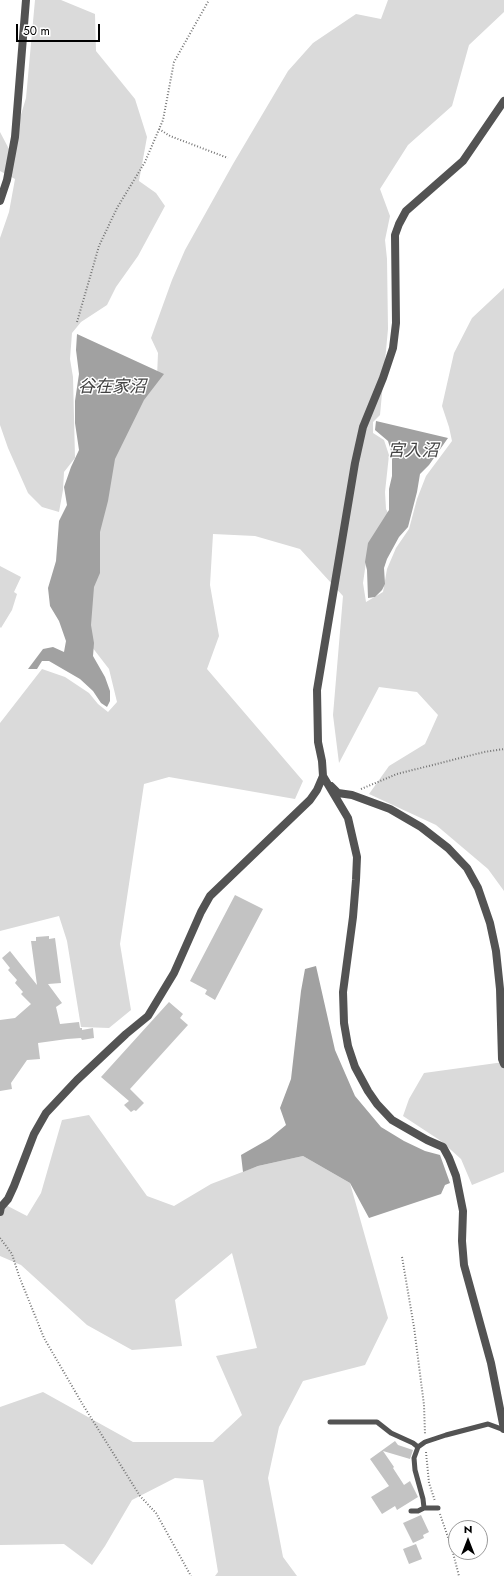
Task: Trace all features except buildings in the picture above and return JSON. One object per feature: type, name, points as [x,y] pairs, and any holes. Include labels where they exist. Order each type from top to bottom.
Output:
[{"type":"street","points":[[0,200],[7,180],[15,137],[26,0]]},
{"type":"street","points":[[0,1208],[8,1199],[34,1134],[46,1113],[77,1080],[126,1034],[148,1016],[174,973],[210,896],[310,800],[317,790],[323,776],[322,760],[318,742],[317,690],[355,463],[363,427],[383,378],[393,348],[396,323],[395,235],[406,211],[463,161],[504,101]]},
{"type":"street","points":[[323,776],[338,793],[352,795],[390,809],[421,827],[448,848],[466,868],[478,888],[490,923],[496,950],[500,988],[502,1059],[504,1064]]},
{"type":"street","points":[[323,776],[348,818],[357,857],[353,917],[343,992],[344,1023],[348,1046],[355,1067],[377,1104],[392,1120],[443,1147],[450,1158],[456,1176],[464,1211],[462,1241],[464,1265],[491,1363],[504,1429]]},
{"type":"lane","points":[[330,1422],[377,1422],[391,1433],[413,1443],[418,1447]]},
{"type":"lane","points":[[424,1508],[415,1470],[414,1458],[418,1447],[425,1442],[446,1435],[488,1424],[504,1429]]},
{"type":"lane","points":[[411,1511],[418,1511],[424,1508],[438,1508]]},
{"type":"path","points":[[77,322],[99,246],[117,208],[145,162],[163,120],[174,62],[209,0]]},
{"type":"path","points":[[159,129],[170,136],[228,158]]},
{"type":"path","points":[[352,795],[364,788],[397,774],[484,752],[504,750]]},
{"type":"path","points":[[0,1238],[12,1254],[19,1276],[44,1338],[83,1405],[140,1496],[156,1513],[190,1576]]},
{"type":"path","points":[[402,1257],[414,1328],[424,1405],[426,1462],[429,1483],[452,1548],[459,1576]]},
{"type":"shaded area","points":[[35,0],[61,0],[95,14],[96,51],[135,99],[147,137],[139,181],[156,193],[165,206],[138,256],[116,287],[107,305],[81,322],[72,333],[70,359],[73,377],[75,458],[64,472],[63,490],[59,512],[42,507],[28,493],[8,448],[0,425],[0,238],[9,212],[15,179],[0,171],[0,132],[10,151],[26,98]]},
{"type":"shaded area","points":[[388,0],[504,0],[504,12],[469,45],[452,106],[408,145],[380,189],[390,216],[385,240],[387,259],[388,329],[380,415],[373,422],[373,433],[384,440],[389,455],[385,492],[386,509],[393,522],[366,562],[363,583],[366,602],[383,592],[387,569],[396,548],[409,529],[417,499],[426,476],[452,441],[442,406],[454,353],[472,318],[504,288],[504,891],[488,869],[436,825],[369,794],[389,766],[425,744],[438,715],[417,692],[379,687],[339,763],[333,715],[343,596],[300,549],[255,536],[213,534],[210,585],[219,636],[207,669],[303,781],[295,799],[169,777],[144,784],[120,944],[131,1010],[109,1028],[81,1027],[67,941],[59,916],[0,931],[0,723],[42,669],[65,677],[89,693],[98,704],[108,712],[117,702],[109,669],[92,647],[88,622],[107,454],[157,377],[158,353],[151,338],[172,280],[185,250],[233,164],[288,71],[313,43],[356,14],[381,19]]},
{"type":"shaded area","points":[[0,566],[21,577],[14,592],[17,594],[12,610],[1,628],[0,627]]},
{"type":"shaded area","points":[[504,1062],[504,1172],[472,1185],[461,1159],[441,1141],[403,1116],[409,1099],[424,1073]]},
{"type":"shaded area","points":[[89,1115],[147,1196],[174,1206],[211,1184],[258,1166],[303,1156],[350,1183],[388,1318],[365,1365],[303,1381],[279,1427],[268,1478],[283,1557],[297,1576],[215,1576],[218,1572],[203,1480],[175,1478],[132,1500],[92,1565],[64,1544],[0,1545],[0,1407],[43,1392],[133,1442],[213,1442],[242,1415],[216,1356],[257,1348],[232,1253],[175,1300],[182,1346],[132,1350],[87,1325],[21,1265],[0,1256],[0,1202],[27,1216],[41,1193],[62,1120]]},
{"type":"water","name":"谷在家沼","points":[[77,334],[164,374],[144,400],[115,459],[108,501],[100,532],[100,573],[94,587],[91,625],[94,643],[93,656],[105,677],[110,691],[110,701],[107,707],[101,703],[93,691],[80,679],[49,661],[42,661],[37,669],[28,669],[43,649],[53,647],[64,652],[66,641],[59,621],[50,606],[48,588],[56,561],[59,521],[67,505],[64,487],[79,450],[75,423],[75,401],[79,374],[76,350]]},
{"type":"water","name":"宮入沼","points":[[376,421],[448,438],[429,465],[420,474],[408,527],[399,537],[387,559],[384,568],[385,584],[382,590],[375,597],[368,598],[367,570],[365,562],[368,543],[389,510],[389,489],[392,476],[392,454],[388,441],[375,430]]},
{"type":"water","points":[[316,966],[335,1050],[355,1096],[381,1127],[404,1141],[425,1151],[440,1155],[450,1183],[445,1185],[441,1194],[369,1218],[350,1183],[303,1156],[258,1166],[243,1172],[241,1155],[269,1139],[286,1125],[280,1108],[291,1079],[305,969]]}]
